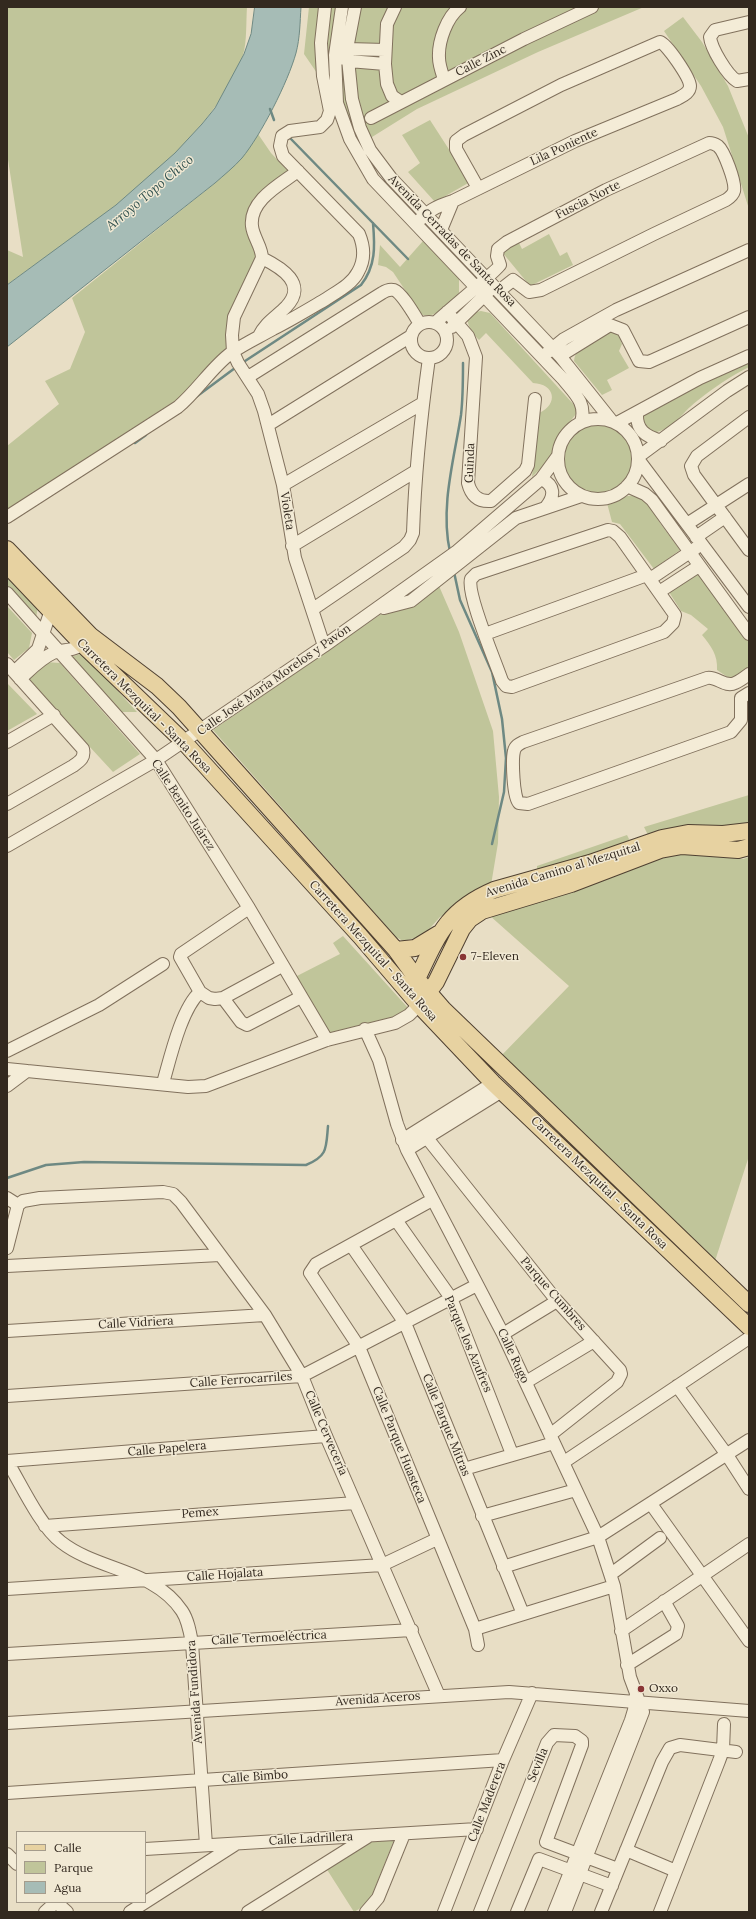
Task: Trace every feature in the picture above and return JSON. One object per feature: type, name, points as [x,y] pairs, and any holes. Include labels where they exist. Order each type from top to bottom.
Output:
[{"type":"main road","name":"Carretera Mezquital - Santa Rosa","points":[[7,549],[53,605],[82,644],[193,736],[229,775],[260,797],[396,950],[417,979]]},
{"type":"main road","name":"Carretera Mezquital - Santa Rosa","points":[[7,565],[91,636],[157,686],[193,736],[360,936],[421,999],[498,1087],[749,1327]]},
{"type":"main road","name":"Avenida Camino al Mezquital","points":[[421,999],[417,979],[440,933],[452,917],[468,903],[494,890],[590,863],[662,838],[688,833],[723,834],[749,831]]},
{"type":"main road","name":"Avenida Camino al Mezquital","points":[[421,999],[445,965],[462,929],[470,919],[482,911],[571,884],[660,850],[682,846],[738,850],[749,848]]},
{"type":"main road","points":[[396,950],[415,948],[440,933]]},
{"type":"main road","name":"Carretera Mezquital - Santa Rosa","points":[[421,999],[474,1041],[749,1304]]},
{"type":"street","points":[[259,337],[297,317],[340,290],[351,282],[362,263],[363,243],[359,234],[284,156],[280,146],[281,139],[290,131],[320,127],[327,120],[330,111],[323,76],[321,43],[326,7]]},
{"type":"street","name":"Avenida Cerradas de Santa Rosa","points":[[342,7],[335,55],[337,103],[350,139],[373,179],[542,357],[579,399],[584,412],[581,422]]},
{"type":"street","name":"Avenida Cerradas de Santa Rosa","points":[[355,7],[348,55],[352,99],[360,128],[370,150],[385,170],[556,352],[614,422]]},
{"type":"street","points":[[395,7],[387,24],[385,64],[387,84],[392,96],[400,102]]},
{"type":"street","points":[[444,79],[439,58],[442,35],[456,10],[460,7]]},
{"type":"street","name":"Calle Zinc","points":[[371,118],[444,79],[592,7]]},
{"type":"street","points":[[749,22],[715,30],[710,37],[712,45],[729,75],[740,81],[749,79]]},
{"type":"street","name":"Lila Poniente","points":[[416,224],[426,213],[435,207],[453,200],[478,188],[575,141],[676,99],[689,90],[690,86],[688,80],[666,45],[658,42],[560,85],[464,135],[456,141],[456,149],[478,188]]},
{"type":"street","points":[[335,55],[348,55],[385,50]]},
{"type":"street","points":[[348,55],[385,64]]},
{"type":"street","name":"Fuscia Norte","points":[[709,144],[713,144],[721,149],[731,173],[734,187],[732,195],[726,200],[541,290],[530,292],[513,280],[493,285],[499,268],[498,249],[507,242],[606,190],[709,144]]},
{"type":"street","points":[[240,365],[268,323],[294,298],[296,290],[293,282],[284,272],[262,258],[252,227],[252,217],[256,207],[263,197],[298,171]]},
{"type":"street","points":[[441,230],[453,200]]},
{"type":"street","points":[[556,352],[616,310],[749,250]]},
{"type":"street","points":[[240,365],[232,335],[234,317],[262,258]]},
{"type":"street","points":[[435,323],[447,312],[480,291],[493,285]]},
{"type":"street","points":[[7,517],[178,407],[193,395],[221,360],[240,365],[382,292],[389,290],[395,290],[401,296],[420,324]]},
{"type":"street","points":[[446,333],[480,291]]},
{"type":"street","points":[[616,310],[623,330],[637,359],[641,363],[649,362],[749,317]]},
{"type":"street","points":[[447,312],[456,321]]},
{"type":"street","name":"Guinda","points":[[456,321],[468,336],[476,357],[468,483],[470,492],[474,497],[491,501],[525,470],[528,465],[535,399]]},
{"type":"street","points":[[428,322],[435,323],[442,327],[446,333],[446,345],[443,351],[436,356],[429,358],[421,356],[414,351],[411,344],[411,336],[414,329],[420,324],[428,322]]},
{"type":"street","points":[[542,357],[556,352],[607,326],[615,325],[623,330]]},
{"type":"street","points":[[268,425],[411,336]]},
{"type":"street","points":[[614,422],[637,413],[700,378],[749,356]]},
{"type":"street","points":[[313,609],[404,548],[410,540],[412,532],[423,403],[429,358]]},
{"type":"street","name":"Violeta","points":[[240,365],[258,394],[268,425],[283,485],[292,546],[324,646]]},
{"type":"street","points":[[749,377],[727,391],[638,458],[634,476],[627,486],[616,495],[608,498],[594,499],[581,496],[572,490],[565,482],[558,468],[557,457],[559,446],[564,436],[571,428],[581,422],[599,418],[614,422],[632,437],[638,458],[749,607]]},
{"type":"street","points":[[283,485],[423,403]]},
{"type":"street","points":[[637,413],[637,422],[641,431],[650,437],[661,441]]},
{"type":"street","points":[[749,417],[697,456],[692,462],[691,471],[749,550]]},
{"type":"street","name":"Calle José María Morelos y Pavón","points":[[458,557],[541,479],[557,457]]},
{"type":"street","points":[[292,546],[416,471]]},
{"type":"street","points":[[541,479],[550,484],[553,491],[552,499],[546,507]]},
{"type":"street","points":[[687,524],[749,484]]},
{"type":"street","points":[[627,486],[645,494],[652,500],[749,634]]},
{"type":"street","name":"Calle José María Morelos y Pavón","points":[[7,846],[156,760],[375,610],[443,569],[458,557],[516,518],[581,496]]},
{"type":"street","points":[[485,634],[648,577],[689,553],[699,540],[725,517]]},
{"type":"street","points":[[603,531],[613,531],[620,537],[648,577],[675,615],[673,623],[664,632],[512,687],[506,686],[502,681],[470,588],[471,579],[476,574],[603,531]]},
{"type":"street","points":[[659,592],[699,566]]},
{"type":"street","name":"Calle Benito Juárez","points":[[7,593],[156,760],[249,908],[327,1040]]},
{"type":"street","points":[[14,671],[38,649],[53,605]]},
{"type":"street","points":[[14,671],[39,662],[59,651],[77,648],[82,644]]},
{"type":"street","points":[[7,804],[73,766],[83,758],[83,749],[14,671]]},
{"type":"street","points":[[749,674],[731,684],[725,684],[716,678],[707,678],[518,745],[514,754],[515,797],[519,803],[523,804],[724,735],[735,729],[741,720],[742,698],[749,692]]},
{"type":"street","points":[[7,742],[54,715]]},
{"type":"street","points":[[249,908],[183,951],[180,957],[200,992],[209,998],[223,998],[282,966]]},
{"type":"street","points":[[7,1050],[94,1008],[163,964]]},
{"type":"street","points":[[163,1084],[176,1039],[190,1005],[200,992]]},
{"type":"street","points":[[223,998],[240,1022],[247,1025],[301,997]]},
{"type":"street","points":[[7,1069],[188,1087],[206,1086],[327,1040],[365,1029],[395,1023],[409,1015],[421,999]]},
{"type":"street","name":"Calle Rugo","points":[[365,1029],[379,1060],[405,1145],[432,1200],[503,1334],[598,1537],[614,1586],[626,1664],[637,1698]]},
{"type":"street","points":[[7,1086],[27,1071]]},
{"type":"street","points":[[405,1145],[498,1087]]},
{"type":"street","points":[[405,1145],[428,1138],[468,1105]]},
{"type":"street","name":"Parque Cumbres","points":[[428,1138],[557,1302],[615,1364],[622,1374],[617,1382],[552,1439]]},
{"type":"street","name":"Calle Cervecería","points":[[18,1205],[23,1201],[40,1198],[163,1192],[173,1194],[192,1215],[265,1315],[302,1376],[326,1436],[412,1630],[439,1696]]},
{"type":"street","points":[[7,1198],[18,1205],[7,1248]]},
{"type":"street","points":[[351,1245],[432,1200]]},
{"type":"street","name":"Parque los Azufres","points":[[396,1220],[451,1298],[512,1454]]},
{"type":"street","name":"Calle Parque Huasteca","points":[[351,1245],[312,1268],[310,1273],[359,1347],[475,1629],[478,1645]]},
{"type":"street","name":"Calle Parque Mitras","points":[[351,1245],[405,1323],[523,1614]]},
{"type":"street","points":[[7,1266],[220,1255]]},
{"type":"street","name":"Calle Ferrocarriles","points":[[7,1396],[302,1376],[478,1285]]},
{"type":"street","points":[[503,1334],[557,1302]]},
{"type":"street","name":"Calle Vidriera","points":[[7,1331],[265,1315]]},
{"type":"street","points":[[564,1462],[749,1338]]},
{"type":"street","points":[[526,1382],[594,1341]]},
{"type":"street","points":[[677,1386],[727,1454],[749,1489]]},
{"type":"street","name":"Calle Papelera","points":[[7,1461],[326,1436]]},
{"type":"street","points":[[464,1469],[512,1454],[552,1439]]},
{"type":"street","points":[[503,1567],[598,1537],[652,1504],[749,1440]]},
{"type":"street","name":"Avenida Fundidora","points":[[7,1461],[45,1526],[54,1536],[72,1550],[146,1580],[172,1598],[183,1612],[192,1643],[206,1845]]},
{"type":"street","points":[[482,1516],[576,1490]]},
{"type":"street","name":"Pemex","points":[[45,1526],[355,1503]]},
{"type":"street","points":[[652,1504],[749,1641]]},
{"type":"street","points":[[611,1574],[660,1538]]},
{"type":"street","name":"Calle Hojalata","points":[[7,1589],[382,1565],[437,1539]]},
{"type":"street","points":[[621,1630],[749,1544]]},
{"type":"street","points":[[475,1629],[614,1586]]},
{"type":"street","points":[[626,1664],[676,1634],[678,1626],[664,1602]]},
{"type":"street","name":"Calle Termoeléctrica","points":[[7,1654],[412,1630]]},
{"type":"street","name":"Avenida Aceros","points":[[7,1723],[439,1696],[532,1693],[637,1698],[749,1711]]},
{"type":"street","name":"Calle Maderera","points":[[444,1912],[503,1760],[532,1693]]},
{"type":"street","points":[[554,1912],[582,1856],[623,1751],[637,1698]]},
{"type":"street","points":[[660,1912],[723,1750],[724,1724]]},
{"type":"street","name":"Sevilla","points":[[480,1912],[547,1743],[554,1735],[575,1736],[582,1741],[582,1745],[546,1842],[582,1856]]},
{"type":"street","points":[[601,1912],[663,1758],[670,1748],[680,1745],[736,1752]]},
{"type":"street","name":"Calle Bimbo","points":[[7,1793],[503,1760]]},
{"type":"street","name":"Calle Ladrillera","points":[[146,1849],[477,1829]]},
{"type":"street","points":[[366,1912],[378,1898],[404,1834]]},
{"type":"street","points":[[248,1912],[370,1836]]},
{"type":"street","points":[[146,1902],[237,1844]]},
{"type":"street","points":[[626,1850],[676,1871]]},
{"type":"street","points":[[582,1856],[618,1869]]},
{"type":"street","points":[[517,1912],[540,1859],[612,1886]]},
{"type":"street","points":[[564,1912],[575,1872]]},
{"type":"street","points":[[45,1912],[55,1903]]},
{"type":"street","points":[[57,1903],[67,1912]]},
{"type":"street","points":[[130,1912],[144,1903]]},
{"type":"green space","points":[[7,7],[247,7],[246,38],[243,55],[226,90],[203,123],[174,154],[142,184],[107,212],[7,285],[7,250],[23,257],[7,153]]},
{"type":"green space","points":[[309,7],[644,7],[538,52],[417,109],[364,142],[304,54]]},
{"type":"green space","points":[[683,17],[702,42],[728,86],[749,138],[749,209],[723,127],[701,86],[664,31]]},
{"type":"green space","points":[[430,120],[470,182],[435,202],[408,172],[420,163],[402,135]]},
{"type":"green space","points":[[258,134],[271,153],[288,171],[253,199],[246,224],[256,256],[236,301],[228,348],[190,391],[7,510],[7,446],[59,404],[45,381],[70,369],[85,332],[72,298],[215,183],[241,158]]},
{"type":"green space","points":[[549,234],[560,256],[567,252],[573,265],[530,286],[502,252],[518,241],[522,249]]},
{"type":"green space","points":[[423,241],[459,278],[459,293],[442,310],[432,315],[421,314],[393,272],[386,267],[378,265],[380,245],[400,267]]},
{"type":"green space","points":[[481,311],[490,313],[576,407],[576,414],[557,438],[551,458],[532,477],[539,413],[550,405],[552,395],[546,387],[533,383],[486,333],[479,340],[475,336],[469,327],[468,319],[470,315]]},
{"type":"green space","points":[[612,330],[619,335],[622,344],[619,351],[629,368],[607,380],[612,390],[602,395],[574,361],[583,345]]},
{"type":"green space","points":[[749,359],[749,367],[709,391],[667,428],[653,433],[643,425],[643,416],[647,410]]},
{"type":"green space","points":[[598,423],[611,426],[623,433],[630,445],[633,458],[630,471],[623,483],[611,490],[598,493],[585,490],[573,483],[566,471],[563,458],[566,445],[573,433],[585,426]]},
{"type":"green space","points":[[636,495],[649,504],[660,523],[680,550],[654,569],[620,524],[612,522],[607,503],[620,497]]},
{"type":"green space","points":[[7,572],[38,605],[36,619],[7,589]]},
{"type":"green space","points":[[699,572],[749,641],[749,668],[732,680],[717,670],[715,655],[702,635],[708,629],[691,615],[681,611],[669,592]]},
{"type":"green space","points":[[439,586],[459,632],[493,731],[499,797],[498,843],[491,885],[440,917],[423,936],[403,941],[396,937],[213,730],[384,612]]},
{"type":"green space","points":[[7,606],[32,633],[29,648],[14,660],[7,652]]},
{"type":"green space","points":[[83,653],[137,712],[115,712],[68,658]]},
{"type":"green space","points":[[45,662],[60,663],[140,754],[113,772],[27,679]]},
{"type":"green space","points":[[7,683],[37,714],[7,731]]},
{"type":"green space","points":[[749,795],[749,823],[648,835],[644,827]]},
{"type":"green space","points":[[627,835],[631,843],[537,872],[537,866]]},
{"type":"green space","points":[[681,852],[743,859],[749,857],[749,1156],[715,1261],[499,1058],[569,986],[489,915]]},
{"type":"green space","points":[[343,936],[409,1009],[389,1020],[329,1034],[295,977],[340,954],[333,943]]},
{"type":"green space","points":[[369,1840],[394,1840],[369,1903],[354,1912],[326,1868]]},
{"type":"water","name":"Arroyo Topo Chico","points":[[255,7],[301,7],[300,30],[296,53],[287,78],[273,108],[242,158],[215,183],[7,347],[7,285],[116,205],[175,153],[202,124],[215,108],[244,54],[251,34]]},
{"type":"waterway","points":[[270,109],[274,120]]},
{"type":"waterway","points":[[290,138],[408,259]]},
{"type":"waterway","points":[[242,363],[361,285],[366,278],[372,263],[374,248],[373,223]]},
{"type":"waterway","points":[[450,552],[447,535],[447,501],[461,415],[463,396],[463,363]]},
{"type":"waterway","points":[[196,397],[235,368]]},
{"type":"waterway","points":[[135,443],[146,435]]},
{"type":"waterway","points":[[454,572],[460,600],[492,672],[502,719],[506,758],[504,792],[492,844]]},
{"type":"waterway","points":[[7,1178],[46,1165],[84,1162],[306,1165],[322,1155],[326,1146],[328,1126]]},
{"type":"place","name":"7-Eleven","points":[[463,957]]},
{"type":"place","name":"Oxxo","points":[[641,1689]]}]
